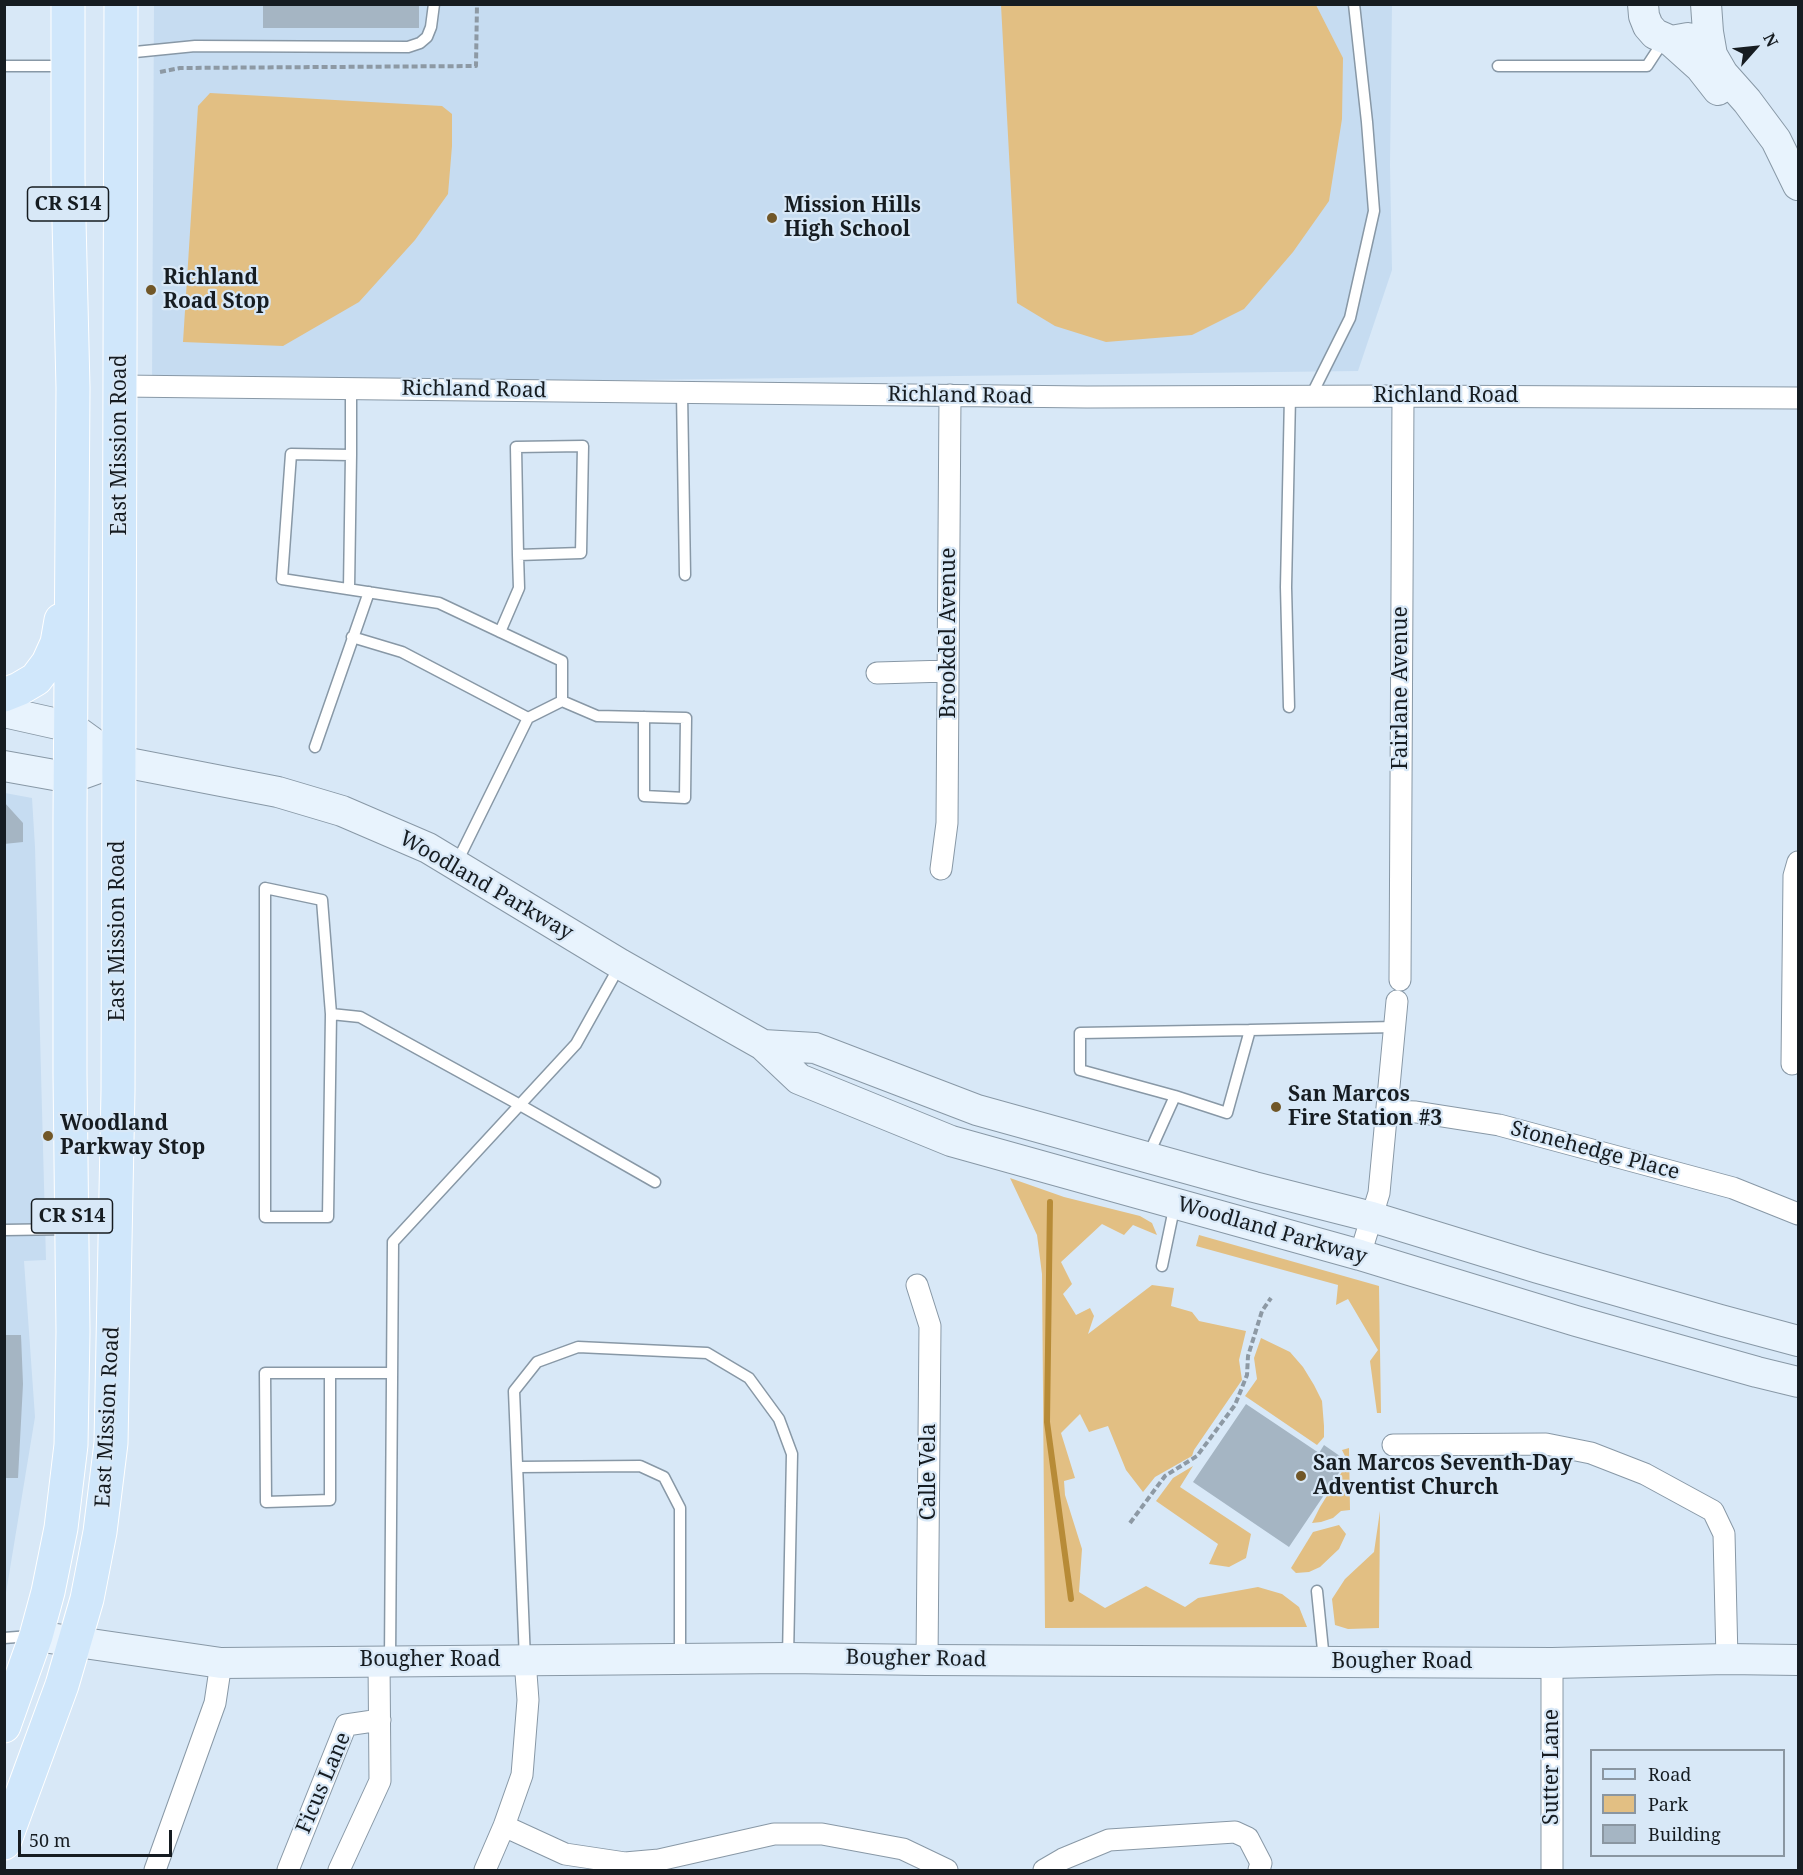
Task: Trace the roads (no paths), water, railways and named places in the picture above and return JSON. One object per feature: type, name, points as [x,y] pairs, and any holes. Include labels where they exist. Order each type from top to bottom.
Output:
[{"type":"main road","name":"East Mission Road","points":[[4,1726],[20,1637],[48,1592],[61,1528],[71,1445],[73,1379],[70,1053],[73,388],[68,178],[68,4]]},
{"type":"main road","name":"East Mission Road","points":[[4,1843],[62,1685],[87,1599],[100,1532],[111,1443],[118,1091],[121,4]]},
{"type":"main road","points":[[1642,6],[1648,26],[1655,34],[1667,40],[1700,67],[1756,138],[1798,185]]},
{"type":"main road","points":[[1667,40],[1683,40],[1697,33],[1707,7]]},
{"type":"main road","points":[[1707,7],[1712,55],[1723,74],[1747,101],[1776,140],[1798,185]]},
{"type":"main road","points":[[4,695],[36,679],[48,663],[57,643],[72,568]]},
{"type":"main road","name":"Woodland Parkway","points":[[4,712],[71,727],[118,760],[278,792],[342,811],[428,848],[620,964],[764,1045],[799,1079],[951,1141],[1360,1256],[1576,1321],[1798,1382]]},
{"type":"main road","points":[[4,766],[71,778],[118,760]]},
{"type":"main road","name":"Woodland Parkway","points":[[764,1045],[815,1048],[977,1110],[1254,1187],[1372,1217],[1538,1269],[1798,1341]]},
{"type":"main road","points":[[70,1053],[80,1053],[87,1060],[98,1306],[113,1359]]},
{"type":"main road","name":"Bougher Road","points":[[20,1637],[75,1642],[221,1663],[680,1658],[1552,1663],[1727,1659],[1798,1660]]},
{"type":"street","name":"Richland Road","points":[[121,386],[1087,397],[1798,398]]},
{"type":"street","name":"Brookdel Avenue","points":[[941,869],[947,823],[950,395]]},
{"type":"street","name":"Fairlane Avenue","points":[[1400,980],[1403,396]]},
{"type":"street","points":[[877,673],[948,671]]},
{"type":"street","points":[[1792,1064],[1797,872]]},
{"type":"street","points":[[1360,1256],[1379,1193],[1397,1001]]},
{"type":"street","name":"Stonehedge Place","points":[[1387,1111],[1416,1112],[1499,1125],[1733,1188],[1798,1214]]},
{"type":"street","name":"Calle Vela","points":[[917,1285],[930,1326],[927,1660]]},
{"type":"street","points":[[1393,1445],[1546,1444],[1591,1453],[1645,1474],[1713,1511],[1724,1534],[1727,1659]]},
{"type":"street","points":[[339,1870],[380,1781],[380,1720],[384,1660]]},
{"type":"street","points":[[485,1870],[522,1775],[528,1700],[525,1660]]},
{"type":"street","points":[[155,1870],[215,1703],[221,1663]]},
{"type":"street","name":"Sutter Lane","points":[[1552,1663],[1552,1870]]},
{"type":"street","name":"Ficus Lane","points":[[288,1870],[346,1725],[380,1720]]},
{"type":"street","points":[[504,1826],[565,1854],[625,1863],[659,1860],[774,1834],[822,1834],[903,1849],[946,1870]]},
{"type":"street","points":[[1044,1870],[1063,1859],[1110,1839],[1234,1832],[1248,1838],[1261,1863],[1259,1870]]},
{"type":"lane","points":[[120,54],[195,46],[408,47],[420,43],[427,37],[431,27],[434,4]]},
{"type":"lane","points":[[1311,396],[1350,318],[1374,211],[1354,4]]},
{"type":"lane","points":[[1498,66],[1647,66],[1667,40]]},
{"type":"lane","points":[[4,66],[68,66]]},
{"type":"lane","points":[[349,589],[351,389]]},
{"type":"lane","points":[[682,393],[685,575]]},
{"type":"lane","points":[[1289,707],[1286,587],[1290,396]]},
{"type":"lane","points":[[500,632],[519,588],[518,555],[516,447],[583,446],[581,553],[518,555]]},
{"type":"lane","points":[[351,455],[291,454],[282,579],[439,603],[562,661],[562,701]]},
{"type":"lane","points":[[315,747],[369,592]]},
{"type":"lane","points":[[352,637],[402,652],[528,718]]},
{"type":"lane","points":[[456,865],[528,718],[562,701],[597,716],[644,717],[686,718],[685,798],[644,796],[644,717]]},
{"type":"lane","points":[[265,888],[322,900],[331,1014],[328,1217],[265,1217],[265,888]]},
{"type":"lane","points":[[384,1660],[393,1242],[576,1044],[620,964]]},
{"type":"lane","points":[[331,1014],[360,1017],[655,1182]]},
{"type":"lane","points":[[1250,1030],[1227,1113],[1080,1070],[1080,1033],[1395,1027]]},
{"type":"lane","points":[[1148,1157],[1175,1096]]},
{"type":"lane","points":[[1161,1266],[1175,1204]]},
{"type":"lane","points":[[4,1230],[72,1229]]},
{"type":"lane","points":[[525,1660],[519,1467],[514,1391],[537,1362],[578,1347],[707,1353],[749,1378],[779,1419],[792,1454],[788,1658]]},
{"type":"lane","points":[[330,1372],[330,1500],[266,1502],[265,1372],[330,1372],[392,1372]]},
{"type":"lane","points":[[519,1467],[640,1466],[664,1477],[680,1508],[680,1658]]},
{"type":"lane","points":[[1317,1591],[1324,1662]]},
{"type":"waterway","points":[[1050,1202],[1047,1422],[1071,1599]]},
{"type":"place","name":"Mission Hills High School","points":[[772,218]]},
{"type":"place","name":"Richland Road Stop","points":[[151,290]]},
{"type":"place","name":"San Marcos Fire Station #3","points":[[1276,1107]]},
{"type":"place","name":"Woodland Parkway Stop","points":[[48,1136]]},
{"type":"place","name":"San Marcos Seventh-Day Adventist Church","points":[[1301,1476]]}]
